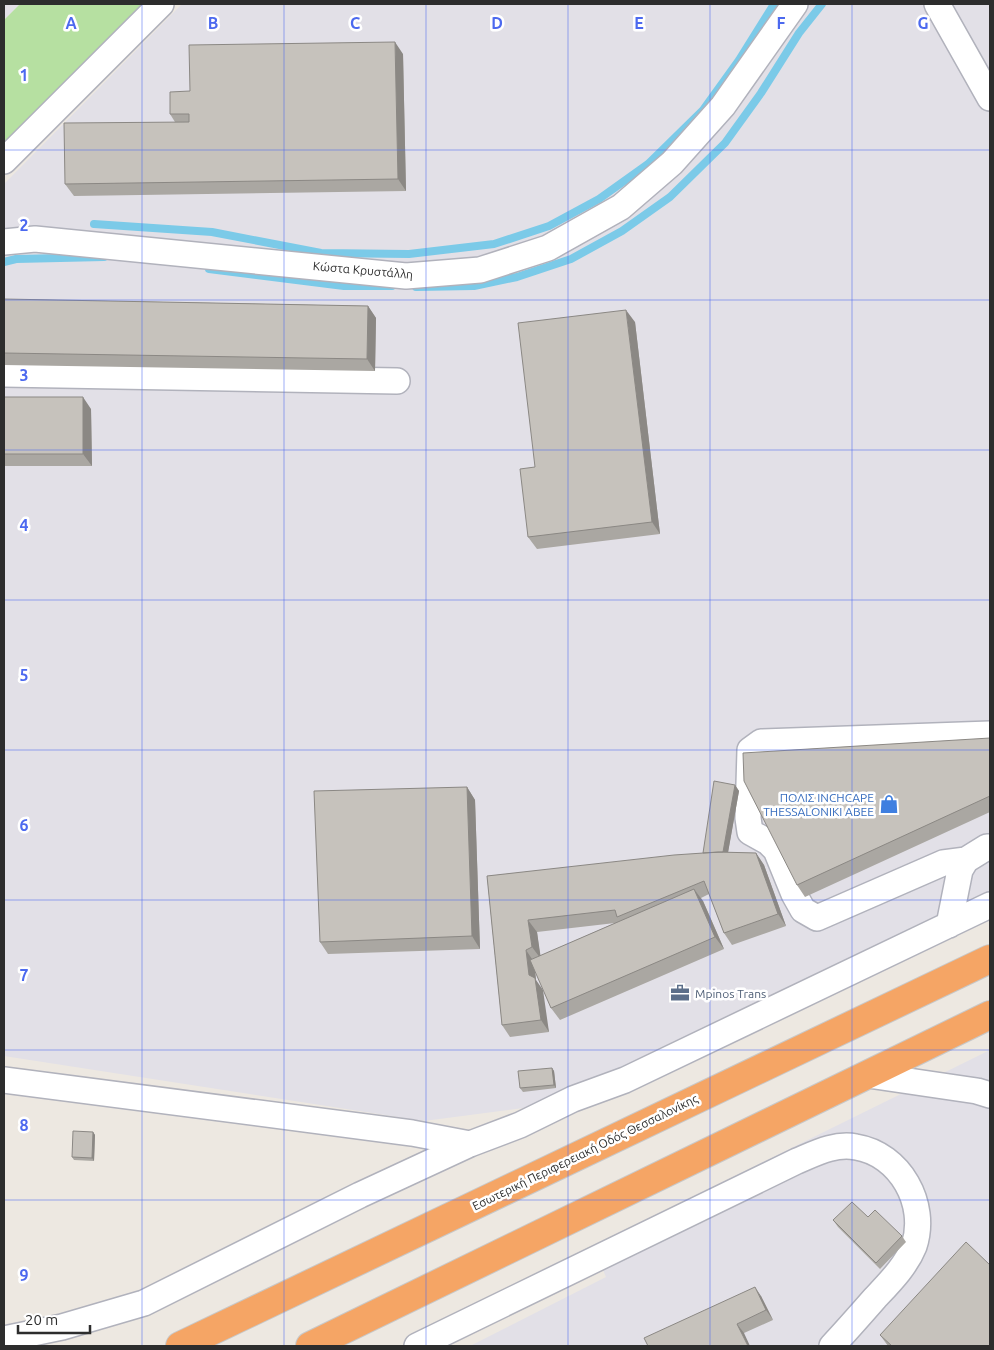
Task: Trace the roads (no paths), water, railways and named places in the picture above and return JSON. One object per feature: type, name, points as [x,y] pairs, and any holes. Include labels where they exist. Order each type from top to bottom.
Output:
[{"type":"highway","name":"Εσωτερική Περιφερειακή Οδός Θεσσαλονίκης","points":[[180,1346],[990,959]]},
{"type":"highway","points":[[310,1346],[990,1015]]},
{"type":"street","points":[[4,161],[161,4]]},
{"type":"street","name":"Κώστα Κρυστάλλη","points":[[4,242],[35,239],[406,276],[480,270],[548,248],[621,207],[672,163],[723,106],[795,4]]},
{"type":"street","points":[[936,4],[990,98]]},
{"type":"street","points":[[4,374],[397,381]]},
{"type":"street","points":[[990,734],[761,742],[750,750],[748,818],[750,832],[768,842],[776,850],[794,894],[803,910],[817,918],[943,862],[966,860],[990,847]]},
{"type":"street","points":[[949,925],[960,870],[966,860]]},
{"type":"street","points":[[4,1339],[62,1327],[144,1303],[360,1195],[470,1144],[520,1125],[573,1099],[625,1080],[990,905]]},
{"type":"street","points":[[868,1075],[977,1091],[990,1095]]},
{"type":"street","points":[[4,1080],[412,1133],[470,1144]]},
{"type":"street","points":[[412,1133],[423,1150],[420,1167]]},
{"type":"street","points":[[417,1346],[797,1161],[836,1146],[855,1146],[876,1153],[891,1164],[908,1182],[916,1205],[918,1228],[913,1247],[901,1269],[832,1346]]},
{"type":"waterway","points":[[94,224],[212,232],[321,253],[409,254],[494,244],[549,226],[599,199],[648,164],[703,110],[739,60],[774,4]]},
{"type":"waterway","points":[[416,287],[474,286],[517,277],[571,259],[622,231],[670,197],[725,143],[761,93],[799,33],[822,4]]},
{"type":"waterway","points":[[4,262],[16,259],[104,257]]},
{"type":"waterway","points":[[209,269],[344,286],[392,286]]},
{"type":"place","name":"ΠΟΛΙΣ INCHCAPE THESSALONIKI ΑΒΕΕ","points":[[889,804]]},
{"type":"place","name":"Mpinos Trans","points":[[680,993]]}]
